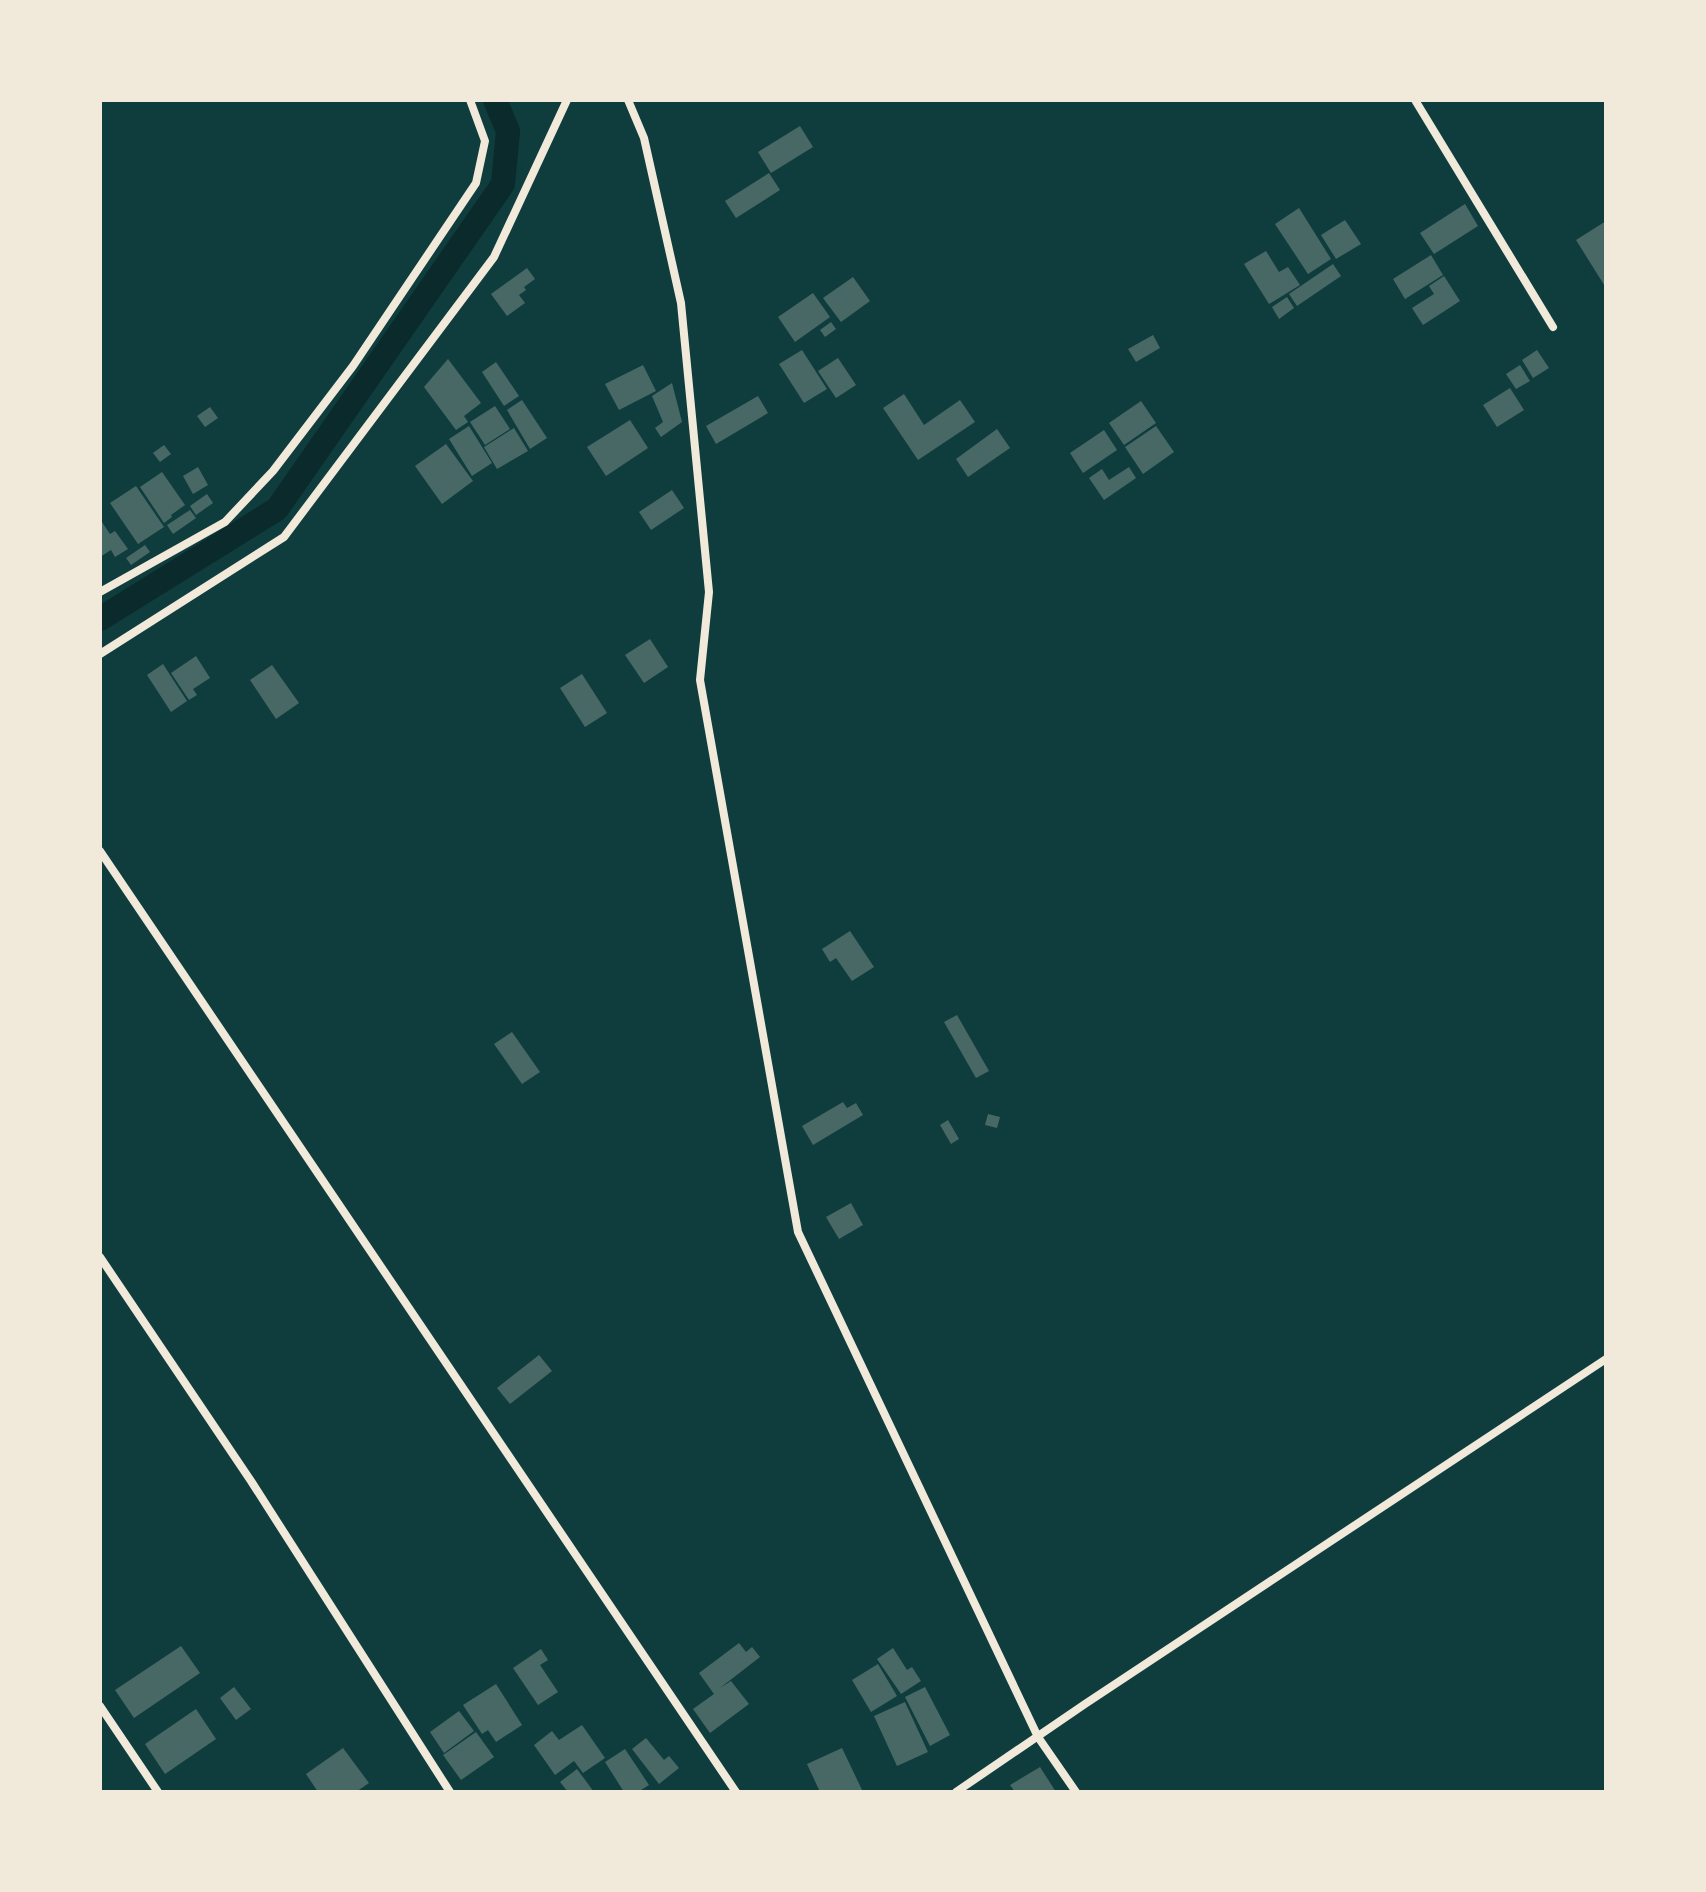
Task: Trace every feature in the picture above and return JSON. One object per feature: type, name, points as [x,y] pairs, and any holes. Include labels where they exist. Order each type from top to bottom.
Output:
[{"type":"street","points":[[100,592],[225,522],[273,471],[344,378],[476,183],[485,141],[470,100]]},
{"type":"street","points":[[100,654],[284,537],[494,257],[567,100]]},
{"type":"street","points":[[628,100],[644,138],[681,303],[709,592],[700,680],[798,1232],[1038,1737],[1076,1792]]},
{"type":"street","points":[[1418,101],[1553,327]]},
{"type":"street","points":[[100,851],[736,1792]]},
{"type":"street","points":[[100,1257],[251,1481],[450,1792]]},
{"type":"street","points":[[956,1792],[1606,1359]]},
{"type":"street","points":[[100,1706],[158,1792]]},
{"type":"building","points":[[800,126],[813,147],[771,173],[758,152]]},
{"type":"building","points":[[769,173],[780,190],[736,218],[725,201]]},
{"type":"building","points":[[1465,204],[1478,226],[1434,254],[1420,233]]},
{"type":"building","points":[[1299,208],[1331,259],[1308,274],[1275,224]]},
{"type":"building","points":[[1345,220],[1361,244],[1336,259],[1321,235]]},
{"type":"building","points":[[1606,221],[1606,288],[1576,240]]},
{"type":"building","points":[[1266,251],[1279,272],[1288,267],[1300,285],[1269,304],[1244,264]]},
{"type":"building","points":[[1431,255],[1443,275],[1405,299],[1393,279]]},
{"type":"building","points":[[1333,264],[1341,276],[1297,306],[1289,294]]},
{"type":"building","points":[[527,268],[535,279],[519,295],[525,303],[507,316],[491,294]]},
{"type":"building","points":[[1444,276],[1460,301],[1423,325],[1412,308],[1434,294],[1429,286]]},
{"type":"building","points":[[853,277],[870,301],[841,322],[823,298]]},
{"type":"building","points":[[813,293],[830,317],[795,342],[778,317]]},
{"type":"building","points":[[1287,297],[1294,308],[1279,319],[1272,307]]},
{"type":"building","points":[[831,322],[836,329],[825,337],[820,330]]},
{"type":"building","points":[[1153,335],[1160,348],[1136,362],[1128,349]]},
{"type":"building","points":[[802,350],[827,389],[804,403],[779,364]]},
{"type":"building","points":[[1537,350],[1549,368],[1533,378],[1522,360]]},
{"type":"building","points":[[838,358],[856,385],[836,398],[818,371]]},
{"type":"building","points":[[448,359],[481,403],[464,416],[468,422],[456,430],[424,387]]},
{"type":"building","points":[[496,362],[519,396],[504,406],[482,372]]},
{"type":"building","points":[[643,365],[656,391],[619,410],[605,384]]},
{"type":"building","points":[[1520,365],[1530,381],[1516,389],[1506,374]]},
{"type":"building","points":[[672,383],[682,422],[661,437],[655,428],[663,422],[652,396]]},
{"type":"building","points":[[1510,388],[1524,410],[1497,427],[1483,405]]},
{"type":"building","points":[[904,394],[924,425],[960,400],[975,422],[918,460],[883,408]]},
{"type":"building","points":[[758,396],[768,413],[716,444],[706,426]]},
{"type":"building","points":[[522,400],[547,438],[530,449],[507,410]]},
{"type":"building","points":[[1141,401],[1156,423],[1124,445],[1109,423]]},
{"type":"building","points":[[495,406],[510,429],[485,445],[470,422]]},
{"type":"building","points":[[210,407],[218,418],[205,427],[197,416]]},
{"type":"building","points":[[630,420],[648,448],[606,476],[587,447]]},
{"type":"building","points":[[469,426],[492,463],[472,476],[449,439]]},
{"type":"building","points":[[1156,426],[1174,452],[1143,474],[1125,447]]},
{"type":"building","points":[[514,428],[528,451],[497,469],[484,447]]},
{"type":"building","points":[[997,429],[1010,448],[968,477],[956,459]]},
{"type":"building","points":[[1104,430],[1117,450],[1083,473],[1070,453]]},
{"type":"building","points":[[446,444],[473,481],[442,504],[415,466]]},
{"type":"building","points":[[164,445],[171,454],[160,462],[153,453]]},
{"type":"building","points":[[198,467],[208,485],[193,494],[183,476]]},
{"type":"building","points":[[1129,467],[1136,478],[1104,500],[1089,478],[1102,469],[1109,480]]},
{"type":"building","points":[[162,472],[185,505],[164,523],[140,487]]},
{"type":"building","points":[[136,486],[164,527],[138,544],[110,503]]},
{"type":"building","points":[[672,490],[684,508],[651,530],[639,512]]},
{"type":"building","points":[[207,494],[213,503],[196,515],[190,506]]},
{"type":"building","points":[[190,510],[196,518],[173,534],[167,525]]},
{"type":"building","points":[[100,519],[110,534],[115,531],[128,549],[115,557],[111,550],[100,557]]},
{"type":"building","points":[[145,545],[150,552],[131,565],[126,558]]},
{"type":"building","points":[[650,639],[668,667],[644,683],[625,655]]},
{"type":"building","points":[[196,656],[210,678],[193,689],[197,695],[189,700],[171,673]]},
{"type":"building","points":[[163,664],[187,701],[171,712],[147,675]]},
{"type":"building","points":[[272,665],[299,703],[276,719],[250,680]]},
{"type":"building","points":[[582,674],[607,713],[585,727],[560,688]]},
{"type":"building","points":[[850,931],[874,967],[852,981],[836,958],[830,962],[822,949]]},
{"type":"building","points":[[957,1015],[989,1071],[976,1078],[944,1022]]},
{"type":"building","points":[[512,1032],[540,1072],[522,1084],[494,1044]]},
{"type":"building","points":[[843,1102],[847,1108],[856,1103],[863,1115],[813,1145],[802,1126]]},
{"type":"building","points":[[988,1114],[1000,1117],[997,1128],[985,1125]]},
{"type":"building","points":[[948,1120],[959,1139],[951,1144],[940,1125]]},
{"type":"building","points":[[851,1203],[863,1225],[839,1239],[826,1217]]},
{"type":"building","points":[[539,1355],[552,1371],[510,1404],[497,1388]]},
{"type":"building","points":[[739,1643],[746,1652],[752,1647],[760,1657],[720,1688],[731,1681],[749,1704],[710,1733],[693,1709],[714,1694],[699,1673]]},
{"type":"building","points":[[181,1646],[200,1673],[134,1718],[115,1690]]},
{"type":"building","points":[[893,1648],[907,1670],[912,1667],[921,1681],[901,1694],[877,1659]]},
{"type":"building","points":[[541,1649],[548,1660],[540,1665],[558,1692],[538,1705],[513,1668]]},
{"type":"building","points":[[878,1664],[897,1696],[871,1712],[852,1680]]},
{"type":"building","points":[[496,1684],[522,1725],[496,1742],[488,1730],[482,1734],[463,1705]]},
{"type":"building","points":[[234,1687],[251,1709],[236,1720],[220,1698]]},
{"type":"building","points":[[925,1687],[950,1735],[930,1746],[905,1697]]},
{"type":"building","points":[[905,1702],[928,1752],[897,1766],[874,1716]]},
{"type":"building","points":[[196,1709],[216,1739],[165,1774],[145,1744]]},
{"type":"building","points":[[459,1711],[474,1731],[444,1753],[430,1732]]},
{"type":"building","points":[[582,1725],[605,1758],[583,1773],[574,1761],[555,1775],[534,1745],[552,1731],[559,1740]]},
{"type":"building","points":[[476,1732],[494,1757],[461,1780],[443,1755]]},
{"type":"building","points":[[646,1738],[664,1760],[669,1756],[679,1768],[659,1784],[632,1749]]},
{"type":"building","points":[[343,1748],[369,1783],[356,1792],[318,1792],[306,1774]]},
{"type":"building","points":[[842,1748],[863,1792],[820,1792],[807,1764]]},
{"type":"building","points":[[625,1749],[649,1785],[638,1792],[624,1792],[605,1762]]},
{"type":"building","points":[[1040,1767],[1056,1792],[1015,1792],[1010,1785]]},
{"type":"building","points":[[577,1769],[594,1792],[568,1792],[560,1782]]},
{"type":"waterway","points":[[100,619],[277,509],[503,184],[508,131],[495,100]]}]
